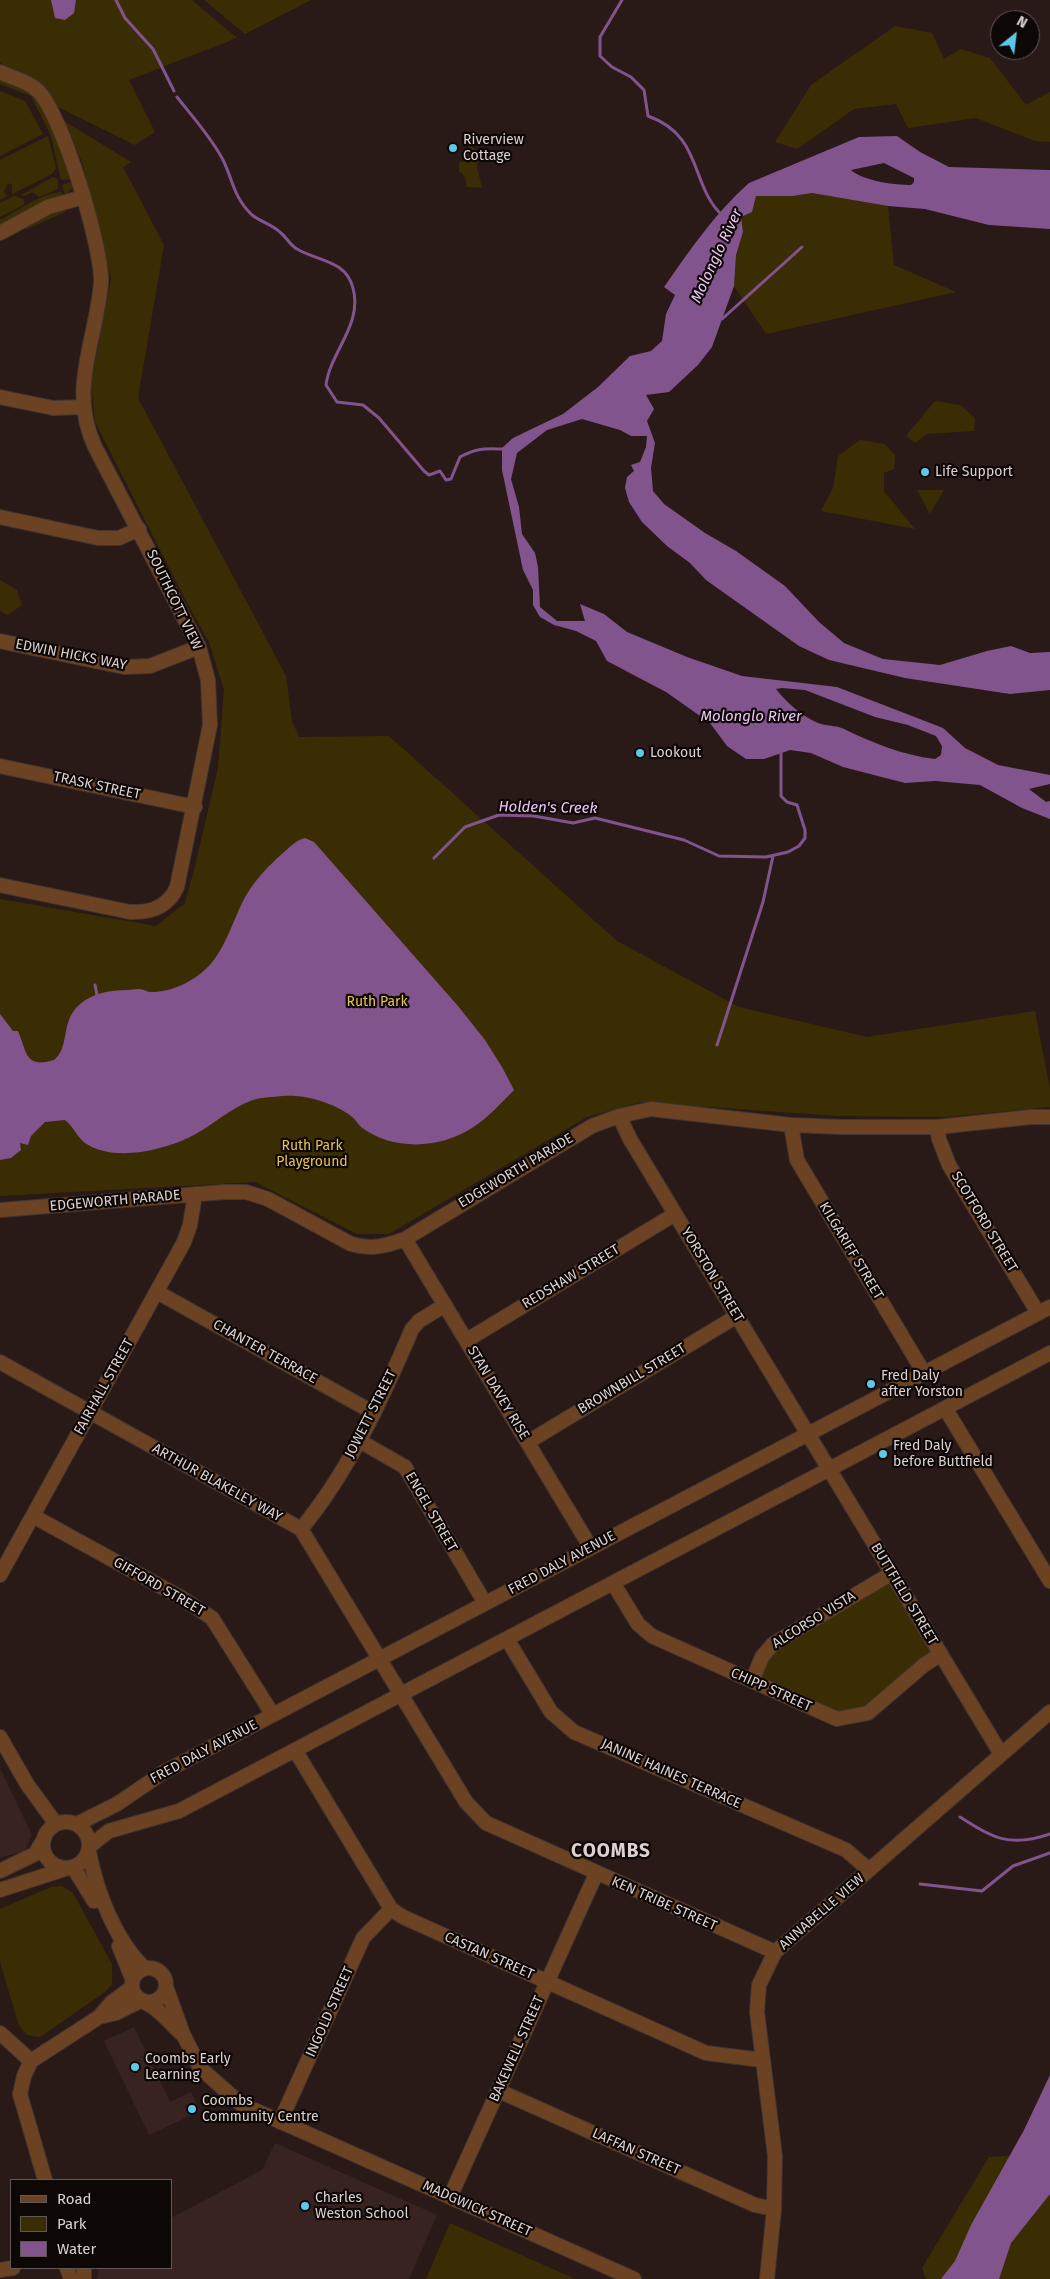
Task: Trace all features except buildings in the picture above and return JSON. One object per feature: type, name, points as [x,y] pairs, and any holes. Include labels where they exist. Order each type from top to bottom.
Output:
[{"type":"street","name":"SOUTHCOTT VIEW","points":[[0,72],[29,85],[41,94],[68,150],[83,197],[101,273],[99,295],[84,375],[84,407],[92,440],[199,648],[208,680],[210,725],[195,807],[177,887],[166,903],[156,910],[143,913],[130,912],[0,885]]},
{"type":"street","points":[[0,233],[48,207],[83,197]]},
{"type":"street","points":[[0,397],[54,408],[84,407]]},
{"type":"street","points":[[0,517],[98,538],[119,538],[139,530]]},
{"type":"street","name":"EDWIN HICKS WAY","points":[[0,641],[124,667],[150,666],[199,648]]},
{"type":"street","name":"TRASK STREET","points":[[0,766],[195,807]]},
{"type":"street","name":"EDGEWORTH PARADE","points":[[0,1210],[195,1194],[246,1192],[258,1195],[338,1238],[364,1248],[385,1246],[405,1238],[592,1126],[618,1116],[651,1109],[791,1125],[842,1127],[937,1127],[1031,1117],[1050,1117]]},
{"type":"street","name":"YORSTON STREET","points":[[618,1116],[626,1133],[808,1434]]},
{"type":"street","name":"KILGARIFF STREET","points":[[791,1125],[797,1160],[924,1373]]},
{"type":"street","name":"SCOTFORD STREET","points":[[937,1127],[939,1139],[949,1165],[1044,1310]]},
{"type":"street","name":"FAIRHALL STREET","points":[[0,1575],[188,1235],[195,1194]]},
{"type":"street","name":"REDSHAW STREET","points":[[467,1340],[675,1214]]},
{"type":"street","name":"STAN DAVEY RISE","points":[[405,1238],[591,1548]]},
{"type":"street","name":"CHANTER TERRACE","points":[[157,1292],[374,1413]]},
{"type":"street","name":"JOWETT STREET","points":[[301,1529],[325,1501],[374,1413],[412,1330],[419,1321],[445,1305]]},
{"type":"street","name":"FRED DALY AVENUE","points":[[48,1833],[63,1822],[77,1824],[117,1804],[164,1772],[1044,1310]]},
{"type":"street","name":"BROWNBILL STREET","points":[[528,1442],[737,1316]]},
{"type":"street","points":[[0,1890],[82,1862],[89,1849],[109,1831],[179,1811],[1050,1352]]},
{"type":"street","name":"ARTHUR BLAKELEY WAY","points":[[0,1362],[301,1529]]},
{"type":"street","points":[[945,1408],[1050,1581]]},
{"type":"street","name":"BUTTFIELD STREET","points":[[808,1434],[1001,1754]]},
{"type":"street","name":"ENGEL STREET","points":[[358,1440],[405,1467],[485,1603]]},
{"type":"street","name":"GIFFORD STREET","points":[[33,1516],[180,1597],[212,1618],[273,1715]]},
{"type":"street","points":[[301,1529],[379,1659]]},
{"type":"street","name":"ALCORSO VISTA","points":[[752,1681],[762,1657],[773,1644],[892,1573]]},
{"type":"street","name":"CHIPP STREET","points":[[613,1583],[638,1624],[652,1636],[837,1720],[868,1713],[924,1665],[940,1654]]},
{"type":"street","name":"JANINE HAINES TERRACE","points":[[507,1638],[551,1712],[574,1732],[846,1850],[869,1870]]},
{"type":"street","name":"KEN TRIBE STREET","points":[[379,1659],[474,1813],[486,1823],[596,1874],[776,1952]]},
{"type":"street","name":"ANNABELLE VIEW","points":[[767,2279],[774,2209],[775,2156],[757,2012],[759,1985],[776,1952],[1050,1712]]},
{"type":"street","points":[[0,1737],[27,1784],[48,1833],[45,1854],[55,1865],[71,1867]]},
{"type":"street","points":[[295,1750],[390,1909]]},
{"type":"street","points":[[77,1824],[86,1833],[95,1882],[103,1903],[136,1960],[144,1968],[155,1969],[160,1972],[164,1976],[166,1987],[158,2000],[143,2002],[116,2013],[99,2017]]},
{"type":"street","points":[[0,1870],[35,1854],[48,1833]]},
{"type":"street","points":[[71,1867],[123,1954],[132,1983],[143,2002]]},
{"type":"street","name":"BAKEWELL STREET","points":[[450,2197],[596,1874]]},
{"type":"street","name":"CASTAN STREET","points":[[390,1909],[403,1917],[706,2052],[762,2060]]},
{"type":"street","name":"INGOLD STREET","points":[[280,2122],[364,1938],[390,1909]]},
{"type":"street","points":[[45,2179],[20,2094],[31,2061],[99,2017],[144,1968]]},
{"type":"street","name":"MADGWICK STREET","points":[[166,1987],[183,2034],[200,2068],[214,2083],[241,2104],[634,2279]]},
{"type":"street","name":"MADGWICK STREET","points":[[143,2002],[158,2008],[167,2021],[183,2034]]},
{"type":"street","points":[[0,2033],[31,2061]]},
{"type":"street","name":"LAFFAN STREET","points":[[499,2091],[755,2205],[774,2209]]},
{"type":"shaded area","points":[[0,1768],[32,1835],[24,1851],[0,1858]]},
{"type":"shaded area","name":"Coombs Early Learning","points":[[134,2027],[170,2102],[191,2092],[200,2111],[149,2135],[104,2041]]},
{"type":"shaded area","name":"Charles Weston School","points":[[275,2143],[437,2215],[409,2279],[97,2279],[99,2269],[172,2269],[172,2217],[262,2170]]},
{"type":"green space","points":[[0,0],[192,0],[237,38],[129,80],[155,132],[135,145],[54,105],[45,88],[33,79],[5,68],[0,62]]},
{"type":"green space","points":[[204,0],[311,0],[245,34]]},
{"type":"green space","points":[[895,26],[932,33],[944,59],[961,49],[990,58],[1026,105],[1050,92],[1050,142],[1035,141],[976,118],[908,128],[896,104],[854,109],[797,149],[775,142],[811,85]]},
{"type":"green space","points":[[0,79],[19,86],[35,96],[51,124],[67,163],[70,179],[61,180],[51,136],[31,96],[0,84]]},
{"type":"green space","points":[[0,91],[25,101],[43,134],[0,156]]},
{"type":"green space","name":"Ruth Park","points":[[64,121],[131,162],[123,167],[164,245],[138,398],[286,676],[292,721],[299,737],[389,736],[617,941],[739,1007],[867,1037],[1035,1011],[1050,1089],[1050,1107],[946,1117],[836,1116],[641,1102],[587,1117],[389,1234],[357,1234],[255,1182],[0,1196],[0,899],[156,926],[185,903],[218,768],[224,690],[209,642],[187,603],[95,422],[91,383],[111,279],[82,162]]},
{"type":"green space","points":[[48,136],[56,168],[52,174],[12,194],[12,185],[8,183],[4,191],[7,196],[0,200],[0,160]]},
{"type":"green space","points":[[470,146],[480,152],[477,167],[482,188],[467,187],[465,177],[459,171],[459,162],[463,162]]},
{"type":"green space","points":[[53,177],[58,179],[58,189],[39,197],[32,192],[25,196],[21,195]]},
{"type":"green space","points":[[71,182],[73,188],[65,195],[62,185]]},
{"type":"green space","points":[[62,192],[61,196],[0,226],[0,220],[31,203],[48,195]]},
{"type":"green space","points":[[812,193],[888,206],[894,265],[956,292],[766,334],[734,286],[736,255],[743,232],[741,217],[756,196],[793,196]]},
{"type":"green space","points":[[14,196],[23,199],[25,204],[0,217],[0,203]]},
{"type":"green space","points":[[66,209],[65,212],[25,230],[23,227],[53,210]]},
{"type":"green space","points":[[935,401],[960,405],[975,418],[974,431],[927,434],[915,443],[906,436]]},
{"type":"green space","points":[[860,440],[885,444],[895,455],[894,469],[884,473],[884,491],[915,529],[821,511],[833,488],[838,456]]},
{"type":"green space","points":[[917,490],[944,490],[930,514]]},
{"type":"green space","points":[[0,580],[17,590],[22,605],[8,615],[0,611]]},
{"type":"green space","points":[[892,1573],[941,1654],[868,1713],[837,1719],[752,1681],[762,1657]]},
{"type":"green space","points":[[62,1886],[73,1893],[112,1964],[112,1984],[105,1992],[40,2037],[27,2035],[19,2026],[0,1962],[0,1909],[51,1887]]},
{"type":"green space","points":[[1050,2153],[1050,2279],[926,2279],[922,2268],[989,2157]]},
{"type":"green space","points":[[450,2223],[575,2279],[426,2279]]},
{"type":"water","points":[[51,0],[76,0],[74,13],[65,20],[55,18]]},
{"type":"water","name":"Molonglo River","points":[[897,136],[920,152],[949,167],[1050,170],[1050,229],[989,225],[925,209],[888,206],[812,193],[793,196],[756,196],[752,212],[741,217],[743,232],[736,255],[734,286],[712,347],[698,365],[669,392],[646,395],[654,409],[647,421],[655,443],[651,468],[653,491],[664,504],[785,586],[819,622],[844,643],[883,659],[940,665],[1011,646],[1030,653],[1050,652],[1050,690],[1010,694],[905,678],[829,660],[799,646],[706,580],[690,563],[667,546],[642,522],[629,502],[625,488],[627,477],[634,471],[631,465],[640,462],[646,447],[647,436],[631,436],[620,430],[582,419],[547,430],[517,453],[511,479],[519,507],[522,534],[535,553],[538,567],[540,607],[557,621],[585,621],[580,604],[604,614],[627,632],[687,657],[742,676],[837,687],[943,728],[965,748],[998,765],[1050,775],[1050,784],[1029,789],[1046,802],[1050,801],[1050,819],[1022,808],[980,785],[935,781],[905,783],[843,767],[811,753],[790,750],[764,759],[746,759],[727,746],[710,723],[666,692],[607,661],[596,641],[576,631],[554,625],[540,617],[533,605],[533,590],[523,570],[502,470],[502,448],[513,438],[563,414],[598,387],[630,356],[651,351],[662,341],[666,314],[675,295],[664,287],[714,219],[749,183],[859,137]],"holes":[[[884,163],[914,178],[914,182],[911,185],[880,182],[863,177],[851,170]],[[776,689],[805,690],[875,717],[908,725],[936,736],[942,746],[941,755],[935,759],[911,755],[877,744],[841,728],[818,723],[795,709]]]},
{"type":"water","points":[[305,838],[314,842],[458,1006],[485,1040],[514,1090],[489,1115],[472,1128],[459,1135],[431,1143],[401,1143],[387,1140],[361,1127],[351,1116],[328,1103],[301,1096],[283,1096],[253,1100],[177,1143],[136,1152],[109,1152],[96,1149],[82,1141],[65,1120],[45,1122],[31,1136],[28,1145],[20,1143],[21,1150],[11,1158],[0,1160],[0,1014],[13,1031],[18,1031],[26,1052],[32,1060],[44,1062],[54,1060],[60,1054],[73,1012],[80,1004],[91,997],[115,991],[139,989],[152,992],[171,989],[194,978],[208,967],[222,947],[242,903],[255,882],[290,847]]},
{"type":"water","points":[[1050,2075],[1050,2194],[1011,2243],[999,2279],[941,2279],[955,2261],[971,2225],[1024,2130]]},
{"type":"waterway","points":[[116,0],[125,18],[153,49],[174,91]]},
{"type":"waterway","points":[[622,0],[600,37],[600,56],[612,67],[631,77],[644,90],[648,116],[666,125],[679,136],[694,162],[712,204],[723,216]]},
{"type":"waterway","points":[[177,97],[201,126],[217,150],[226,166],[237,195],[252,215],[278,230],[292,246],[337,267],[349,279],[355,301],[354,314],[345,338],[333,361],[326,385],[337,402],[363,405],[379,418],[424,471],[429,475],[440,471],[446,480],[451,479],[460,457],[477,450],[506,449]]},
{"type":"waterway","points":[[722,319],[802,247]]},
{"type":"waterway","name":"Holden's Creek","points":[[434,858],[465,827],[499,815],[534,816],[573,823],[595,818],[684,840],[719,856],[766,857],[788,852],[799,846],[805,838],[805,830],[797,805],[787,802],[781,796],[781,750]]},
{"type":"waterway","points":[[717,1045],[763,902],[773,856]]},
{"type":"waterway","points":[[95,985],[97,995]]},
{"type":"waterway","points":[[960,1817],[1002,1839],[1024,1840],[1050,1834]]},
{"type":"waterway","points":[[920,1884],[982,1891],[1013,1866],[1050,1853]]},
{"type":"place","name":"Riverview Cottage","points":[[453,148]]},
{"type":"place","name":"Life Support","points":[[925,472]]},
{"type":"place","name":"Lookout","points":[[640,753]]},
{"type":"place","name":"Fred Daly after Yorston","points":[[871,1384]]},
{"type":"place","name":"Fred Daly before Buttfield","points":[[883,1454]]},
{"type":"place","name":"Coombs Early Learning","points":[[135,2067]]},
{"type":"place","name":"Coombs Community Centre","points":[[192,2109]]},
{"type":"place","name":"Charles Weston School","points":[[305,2206]]},
{"type":"district","name":"COOMBS","points":[[611,1852]]},
{"type":"park label","name":"Ruth Park Playground","points":[[312,1154]]}]
